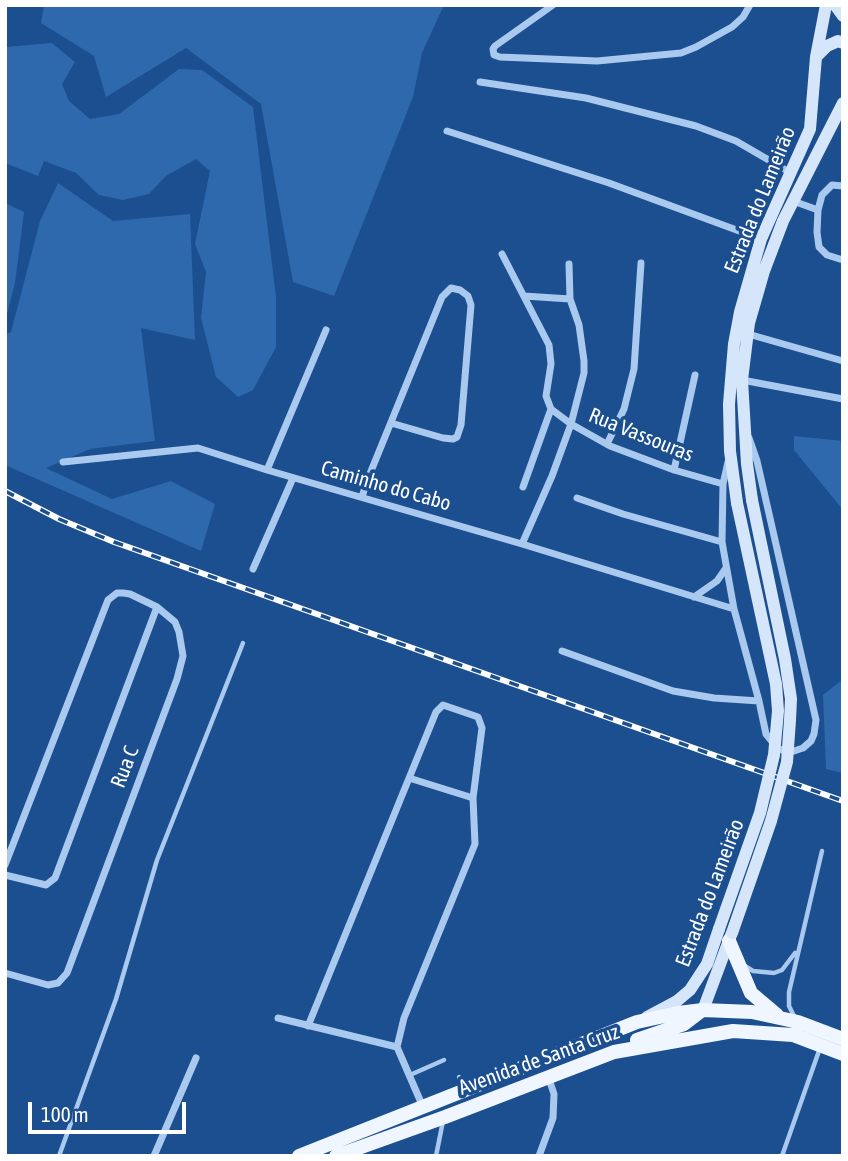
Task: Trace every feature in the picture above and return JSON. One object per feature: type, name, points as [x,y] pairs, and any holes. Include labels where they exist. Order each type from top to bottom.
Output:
[{"type":"main road","name":"Estrada do Lameirão","points":[[703,1010],[760,813],[774,755],[778,711],[776,684],[737,503],[730,451],[729,404],[734,344],[743,298],[761,239],[810,129],[816,57],[826,5]]},
{"type":"main road","points":[[835,5],[843,16]]},
{"type":"main road","points":[[816,57],[831,44],[843,43]]},
{"type":"main road","name":"Estrada do Lameirão","points":[[637,1022],[677,1001],[690,990],[727,934],[775,810],[787,762],[791,699],[752,500],[743,380],[748,334],[767,261],[793,201],[843,103]]},
{"type":"main road","points":[[727,934],[751,993],[781,1017]]},
{"type":"main road","points":[[614,1052],[639,1039],[684,1024],[703,1010],[752,1012],[781,1017],[843,1039]]},
{"type":"main road","name":"Avenida de Santa Cruz","points":[[299,1156],[423,1107],[462,1084],[637,1022],[703,1010]]},
{"type":"main road","name":"Avenida de Santa Cruz","points":[[336,1156],[614,1052],[733,1031],[793,1035],[843,1054]]},
{"type":"street","points":[[553,5],[495,47],[493,52],[500,57],[597,61],[681,53],[732,27],[743,17],[750,5]]},
{"type":"street","points":[[480,82],[570,95],[696,126],[736,141],[791,173]]},
{"type":"street","points":[[447,131],[609,183],[761,239]]},
{"type":"street","points":[[843,186],[832,185],[827,188],[818,210],[819,247],[827,255],[843,260]]},
{"type":"street","points":[[793,201],[818,210]]},
{"type":"street","points":[[502,254],[549,345],[551,364],[546,396],[551,409],[523,487]]},
{"type":"street","points":[[607,444],[624,409],[634,369],[640,263]]},
{"type":"street","points":[[522,544],[552,476],[570,424],[584,361],[579,325],[570,299],[569,264]]},
{"type":"street","points":[[362,497],[391,423],[442,297],[447,290],[455,288],[468,296],[471,305],[461,425],[457,437],[443,438],[391,423]]},
{"type":"street","points":[[524,296],[570,299]]},
{"type":"street","points":[[267,470],[326,330]]},
{"type":"street","points":[[748,334],[843,361]]},
{"type":"street","points":[[674,470],[695,375]]},
{"type":"street","points":[[743,380],[843,399]]},
{"type":"street","name":"Rua Vassouras","points":[[551,409],[570,424],[607,444],[674,470],[723,484]]},
{"type":"street","name":"Estrada do Lameirão","points":[[730,451],[723,484],[722,542],[734,609],[766,734],[778,748],[798,751],[811,741],[816,720],[757,461],[745,428]]},
{"type":"street","name":"Caminho do Cabo","points":[[63,462],[198,448],[734,609]]},
{"type":"street","points":[[253,569],[293,478]]},
{"type":"street","points":[[577,498],[722,542]]},
{"type":"street","points":[[694,597],[717,581],[726,568]]},
{"type":"street","name":"Rua C","points":[[5,865],[108,600],[117,593],[130,594],[157,607],[172,618],[179,632],[183,656],[177,679],[67,973],[58,983],[48,985],[5,973]]},
{"type":"street","points":[[5,875],[41,885],[49,884],[55,878],[157,607]]},
{"type":"street","points":[[562,651],[673,691],[714,698],[759,701]]},
{"type":"street","points":[[308,1026],[436,712],[441,706],[470,712],[478,717],[482,728],[473,798],[475,844],[404,1018],[397,1047],[423,1107]]},
{"type":"street","points":[[409,778],[473,798]]},
{"type":"street","points":[[278,1018],[397,1047]]},
{"type":"street","points":[[154,1156],[196,1058]]},
{"type":"street","points":[[539,1156],[553,1118],[554,1094],[548,1076]]},
{"type":"lane","points":[[59,1156],[116,999],[157,860],[243,643]]},
{"type":"lane","points":[[798,1022],[789,1006],[789,992],[822,850]]},
{"type":"lane","points":[[736,960],[753,971],[774,973],[782,970],[797,949]]},
{"type":"lane","points":[[782,1156],[821,1044]]},
{"type":"lane","points":[[410,1075],[444,1060]]},
{"type":"lane","points":[[436,1156],[444,1117]]},
{"type":"shaded area","points":[[44,5],[444,5],[422,53],[413,97],[334,296],[293,282],[261,104],[186,48],[106,97],[94,56],[41,23]]},
{"type":"shaded area","points":[[52,43],[75,62],[62,84],[69,101],[90,119],[119,114],[179,69],[202,70],[253,107],[276,297],[276,347],[253,390],[238,397],[216,377],[201,318],[206,272],[195,244],[210,171],[196,159],[166,176],[149,194],[123,200],[99,195],[76,173],[44,161],[38,176],[5,163],[5,47]]},
{"type":"shaded area","points":[[58,183],[113,221],[190,214],[195,340],[141,328],[155,441],[90,449],[46,468],[112,499],[171,481],[215,504],[201,551],[5,465],[5,335],[11,332],[40,221]]},
{"type":"shaded area","points":[[5,203],[24,212],[15,283],[5,322]]},
{"type":"shaded area","points":[[794,436],[843,441],[843,510],[794,450]]},
{"type":"shaded area","points":[[843,679],[843,773],[826,769],[823,695]]},
{"type":"railway","points":[[5,491],[59,519],[114,542],[843,801]]}]
